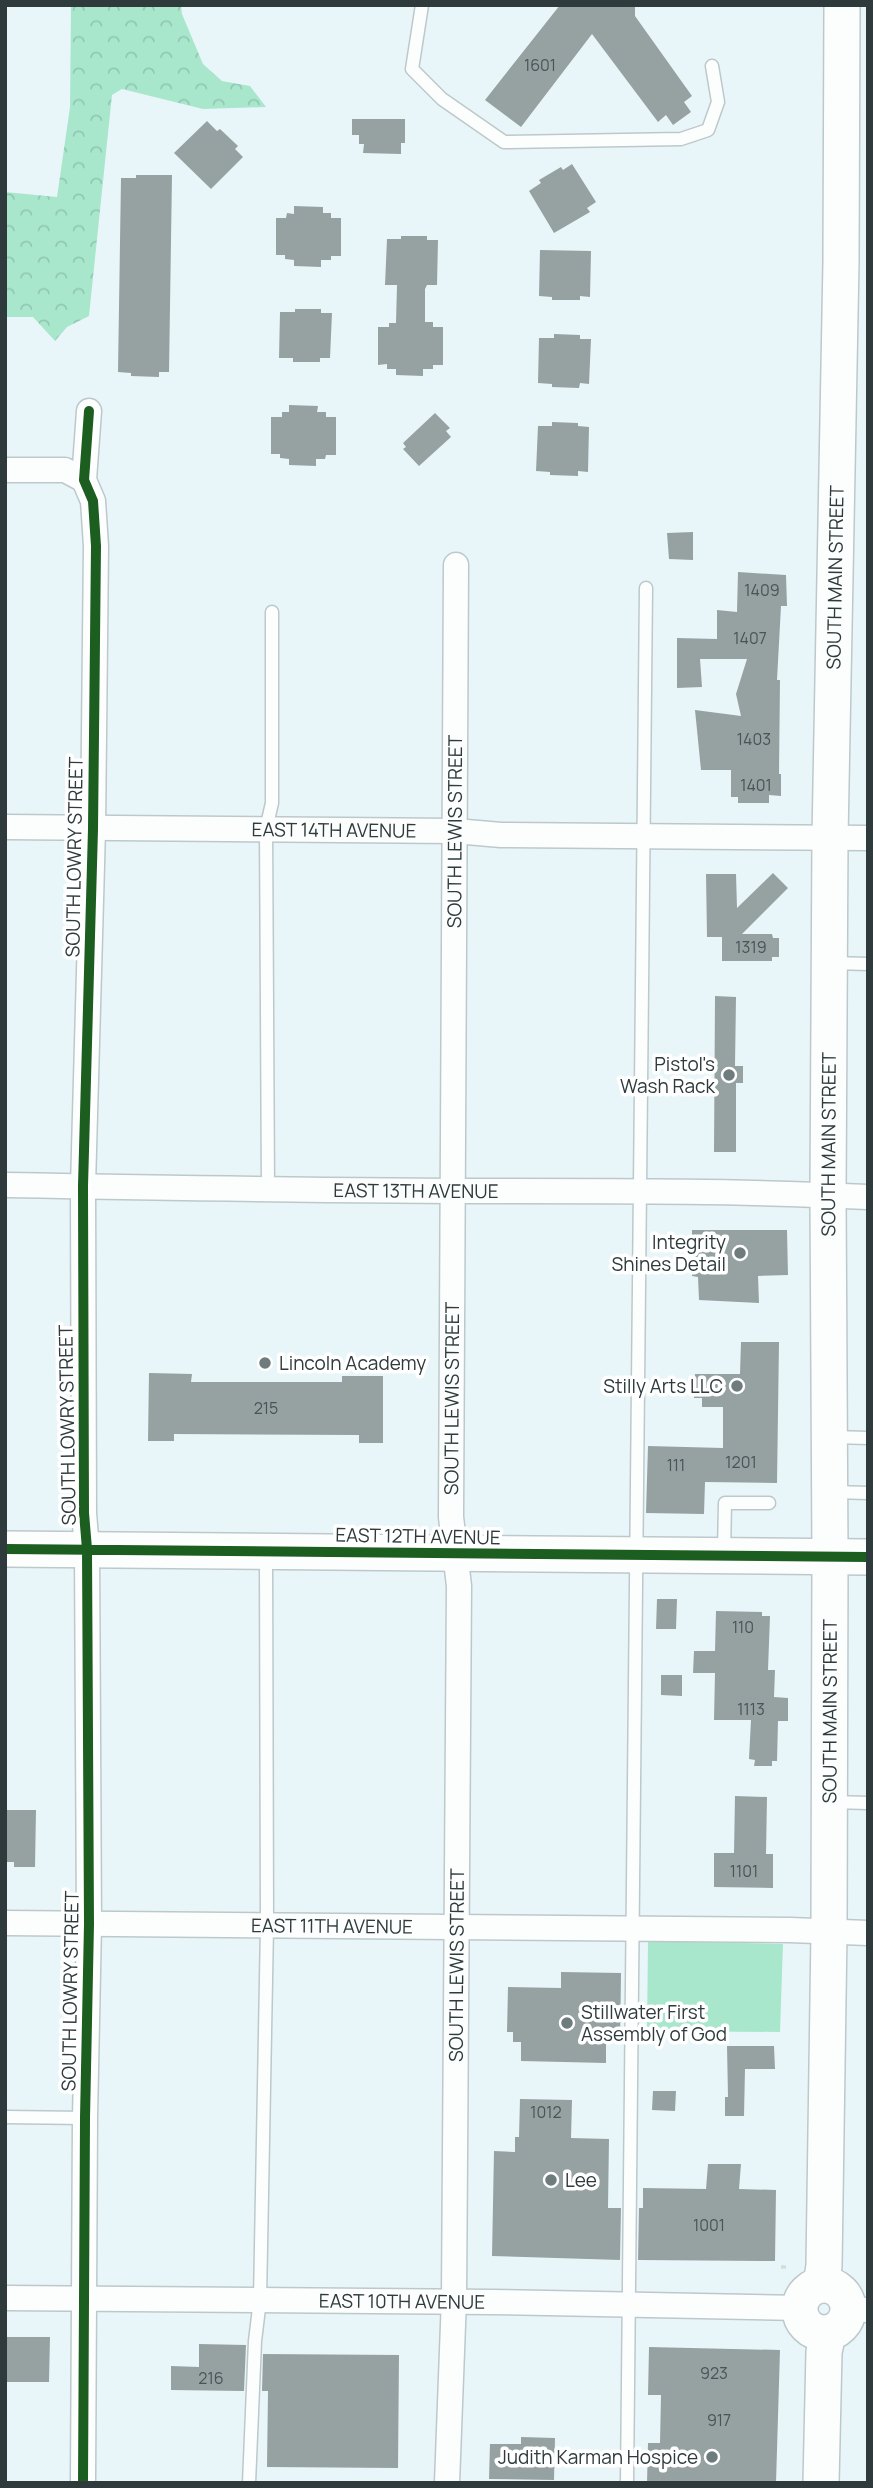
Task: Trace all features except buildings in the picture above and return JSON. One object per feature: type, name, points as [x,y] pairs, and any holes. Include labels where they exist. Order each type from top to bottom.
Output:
[{"type":"main road","name":"SOUTH MAIN STREET","points":[[810,2296],[824,2266],[829,1932],[830,837],[841,275],[842,5]]},
{"type":"main road","name":"EAST 12TH AVENUE","points":[[5,1549],[868,1557]]},
{"type":"main road","points":[[810,2296],[805,2324],[820,2333],[848,2317]]},
{"type":"main road","points":[[821,2483],[824,2352],[848,2317]]},
{"type":"street","name":"SOUTH LOWRY STREET","points":[[83,2483],[89,1924],[87,1549],[83,1513],[83,1186],[93,829],[96,546],[93,501],[84,480],[89,411]]},
{"type":"street","points":[[5,470],[65,470],[84,480]]},
{"type":"street","name":"SOUTH LEWIS STREET","points":[[447,2483],[454,2302],[459,1586],[451,1517],[456,565]]},
{"type":"street","name":"EAST 14TH AVENUE","points":[[5,827],[868,838]]},
{"type":"street","name":"EAST 13TH AVENUE","points":[[5,1185],[268,1190],[640,1190],[868,1197]]},
{"type":"street","name":"EAST 11TH AVENUE","points":[[5,1923],[868,1933]]},
{"type":"street","name":"EAST 10TH AVENUE","points":[[5,2298],[628,2304],[810,2296]]},
{"type":"lane","points":[[422,5],[412,69],[442,99],[504,142],[681,139],[708,130],[718,103],[712,65]]},
{"type":"lane","points":[[627,2483],[646,588]]},
{"type":"lane","points":[[268,1190],[265,829],[272,803],[272,612]]},
{"type":"lane","points":[[830,963],[868,964]]},
{"type":"lane","points":[[829,1436],[868,1438]]},
{"type":"lane","points":[[830,1492],[868,1493]]},
{"type":"lane","points":[[723,1556],[725,1503],[769,1503]]},
{"type":"lane","points":[[249,2483],[255,2341],[260,2300],[267,1926],[266,1550]]},
{"type":"lane","points":[[828,1802],[868,1803]]},
{"type":"lane","points":[[5,2117],[85,2118]]},
{"type":"green space","points":[[71,5],[181,5],[182,14],[203,64],[222,81],[250,86],[266,107],[203,109],[122,89],[112,95],[89,316],[67,327],[55,341],[33,317],[5,317],[5,192],[57,197],[70,107]]},
{"type":"green space","points":[[648,1941],[783,1944],[780,2032],[647,2031]]},
{"type":"cycle path","points":[[83,2483],[89,1924],[83,1186],[93,829],[96,546],[93,501],[84,480],[89,411]]},
{"type":"cycle path","points":[[5,1549],[868,1557]]},
{"type":"place","name":"Pistol's Wash Rack","points":[[729,1075]]},
{"type":"place","name":"Integrity Shines Detail","points":[[740,1253]]},
{"type":"place","name":"Lincoln Academy","points":[[265,1363]]},
{"type":"place","name":"Stilly Arts LLC","points":[[737,1386]]},
{"type":"place","name":"Stillwater First Assembly of God","points":[[567,2023]]},
{"type":"place","name":"Lee","points":[[551,2180]]},
{"type":"place","name":"Judith Karman Hospice","points":[[712,2457]]}]
